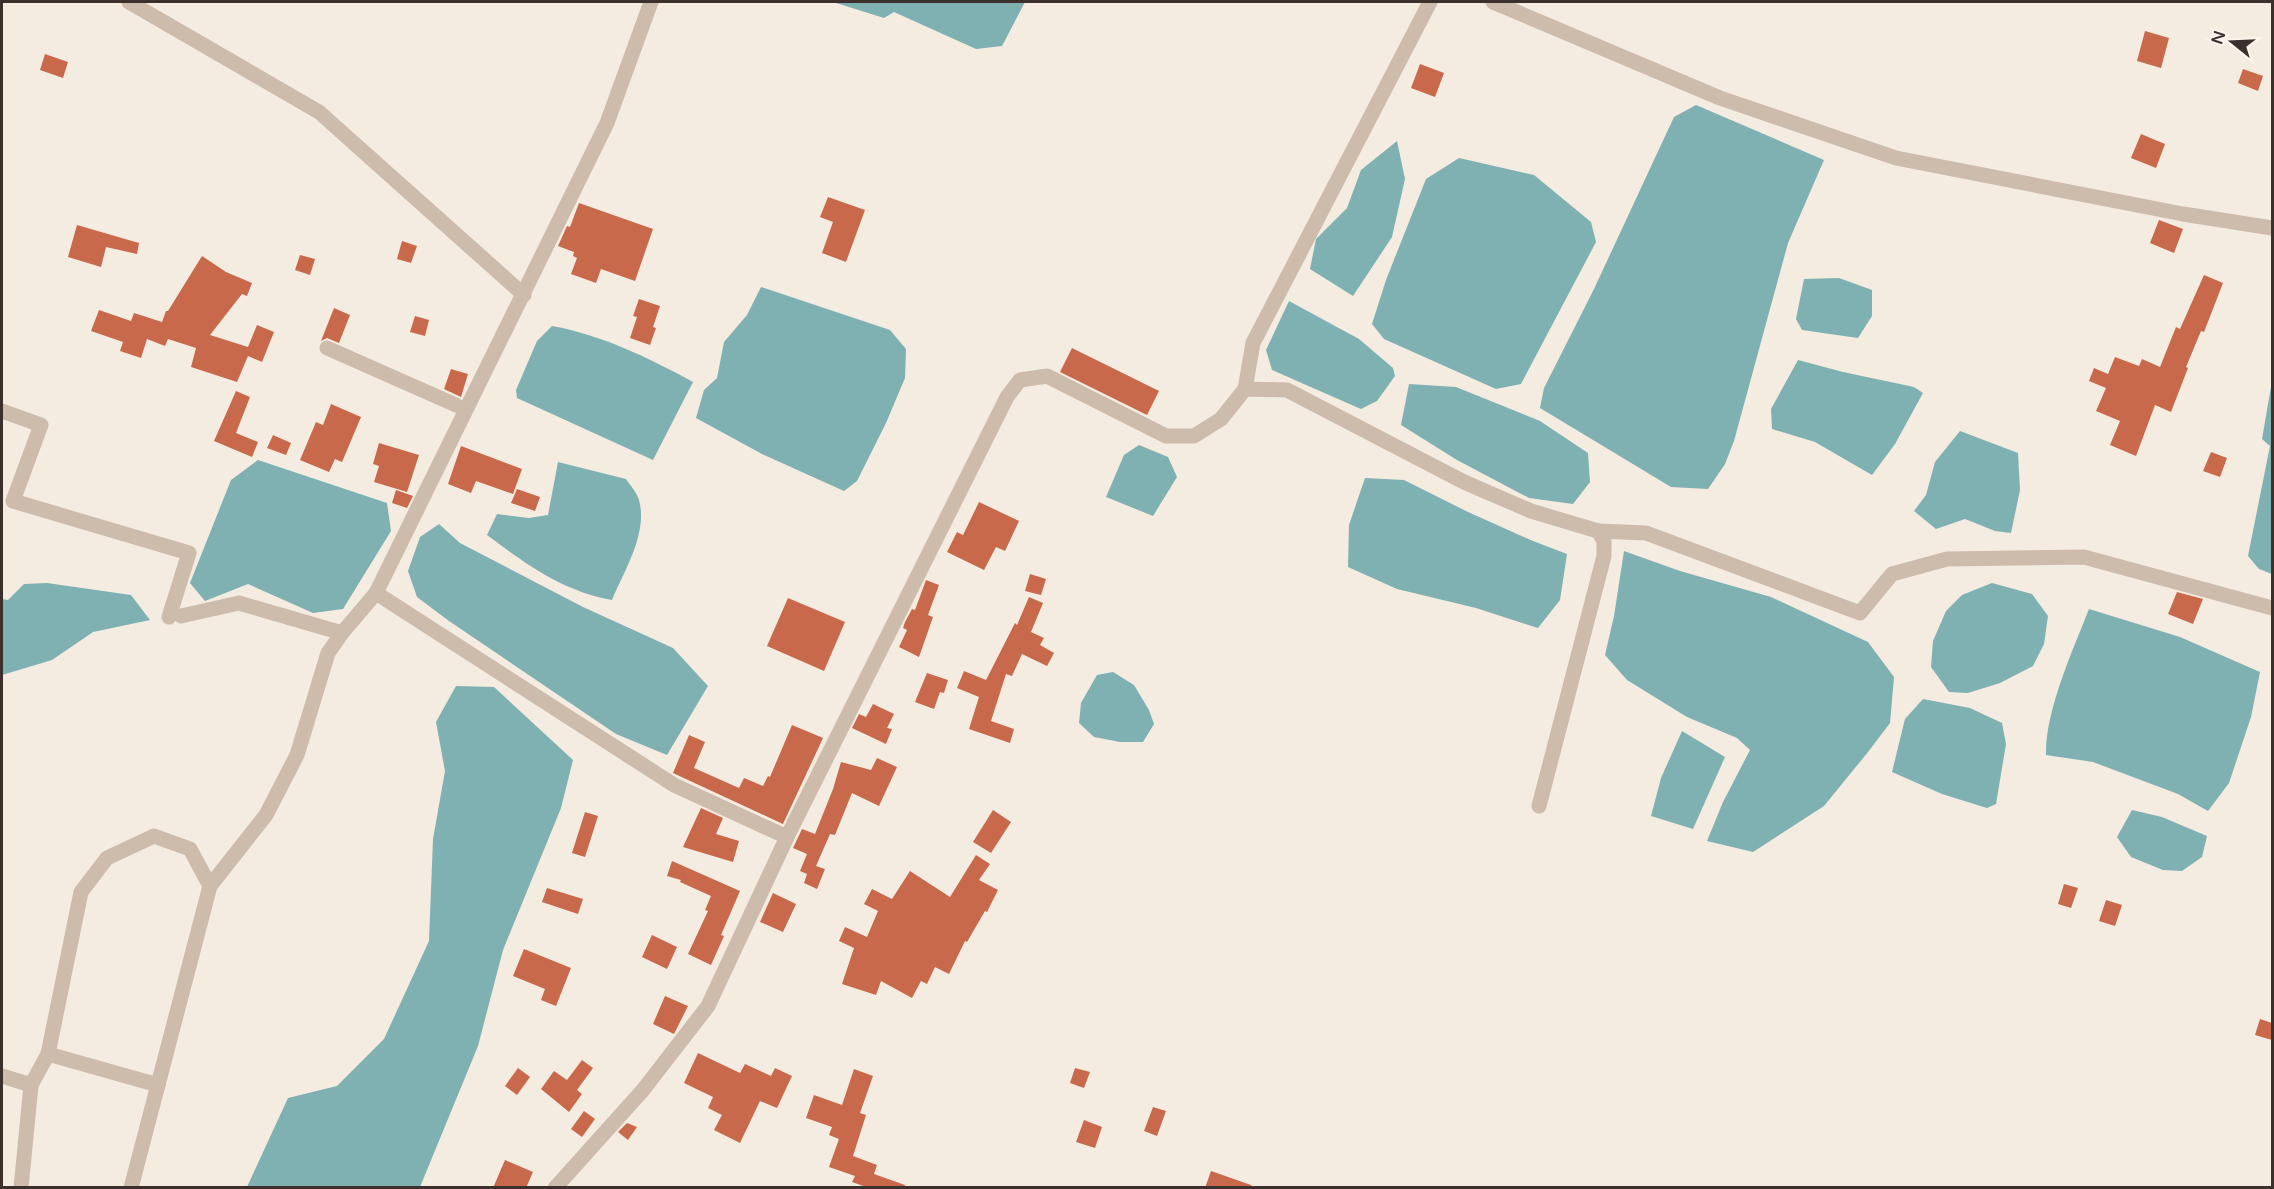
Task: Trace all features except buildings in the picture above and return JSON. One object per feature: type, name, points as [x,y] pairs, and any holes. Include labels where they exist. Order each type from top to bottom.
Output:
[{"type":"street","points":[[129,2],[319,112],[524,295]]},
{"type":"street","points":[[131,1188],[210,886],[266,814],[297,755],[328,653],[376,593],[524,295],[607,123],[651,2]]},
{"type":"street","points":[[555,1188],[643,1090],[708,1006],[787,837],[1007,397],[1020,380],[1047,376],[1166,436],[1194,436],[1221,419],[1245,389],[1253,343],[1430,2]]},
{"type":"street","points":[[1493,2],[1720,98],[1896,158],[2183,214],[2272,228]]},
{"type":"street","points":[[327,348],[456,405]]},
{"type":"street","points":[[1245,389],[1287,390],[1464,482],[1531,511],[1598,531],[1646,533],[1860,613],[1892,574],[1947,559],[2084,556],[2272,608]]},
{"type":"street","points":[[2,411],[41,425],[13,501],[189,553],[175,616],[239,603],[342,633]]},
{"type":"street","points":[[1539,806],[1604,556],[1604,541],[1598,531]]},
{"type":"street","points":[[376,593],[674,785],[787,837]]},
{"type":"street","points":[[21,1188],[31,1085],[48,1054],[81,892],[107,858],[154,836],[190,849],[210,886]]},
{"type":"street","points":[[48,1054],[158,1085]]},
{"type":"street","points":[[2,1076],[31,1085]]},
{"type":"water","points":[[833,2],[1025,2],[1002,46],[976,49],[894,12],[884,18]]},
{"type":"water","points":[[1696,105],[1824,160],[1788,243],[1734,441],[1725,464],[1708,489],[1671,487],[1540,408],[1544,388],[1594,289],[1674,117]]},
{"type":"water","points":[[1397,141],[1405,179],[1392,237],[1353,296],[1310,269],[1316,239],[1347,208],[1361,170]]},
{"type":"water","points":[[1459,158],[1534,175],[1591,222],[1596,242],[1521,384],[1496,389],[1384,339],[1372,324],[1386,280],[1426,179]]},
{"type":"water","points":[[1839,278],[1872,290],[1872,316],[1858,338],[1802,330],[1796,319],[1804,279]]},
{"type":"water","points":[[761,287],[890,330],[906,349],[905,378],[886,423],[857,481],[844,491],[762,454],[696,418],[704,390],[717,378],[724,342],[747,315]]},
{"type":"water","points":[[1289,301],[1359,339],[1393,368],[1395,376],[1377,401],[1361,409],[1272,370],[1266,350]]},
{"type":"water","points":[[552,326],[589,335],[625,348],[693,382],[653,460],[517,398],[516,390],[537,341]]},
{"type":"water","points":[[1798,360],[1914,387],[1923,393],[1895,444],[1872,475],[1815,442],[1772,429],[1771,409]]},
{"type":"water","points":[[2272,381],[2272,574],[2259,569],[2248,556],[2270,446],[2262,439]]},
{"type":"water","points":[[1409,384],[1456,387],[1540,421],[1588,453],[1590,482],[1573,504],[1529,498],[1457,460],[1401,425]]},
{"type":"water","points":[[1960,431],[2018,453],[2020,490],[2011,533],[1995,531],[1965,519],[1936,529],[1914,511],[1926,495],[1935,462]]},
{"type":"water","points":[[1139,445],[1168,457],[1177,477],[1153,516],[1106,497],[1124,455]]},
{"type":"water","points":[[258,460],[387,503],[391,531],[343,609],[313,613],[248,584],[205,601],[190,583],[231,480]]},
{"type":"water","points":[[558,462],[626,479],[638,497],[641,512],[638,538],[612,600],[577,590],[545,575],[487,535],[497,514],[529,518],[548,515]]},
{"type":"water","points":[[1365,478],[1404,480],[1468,512],[1567,554],[1560,600],[1538,628],[1476,608],[1397,589],[1348,567],[1349,525]]},
{"type":"water","points":[[439,524],[460,543],[583,607],[673,648],[708,686],[667,755],[616,734],[417,597],[408,571],[420,537]]},
{"type":"water","points":[[1624,551],[1680,571],[1771,597],[1868,642],[1894,677],[1890,723],[1868,752],[1824,806],[1753,852],[1707,841],[1723,802],[1750,750],[1737,738],[1687,717],[1627,680],[1605,655],[1614,616]]},
{"type":"water","points":[[47,583],[131,595],[150,620],[93,632],[52,660],[2,675],[2,599],[8,600],[24,584]]},
{"type":"water","points":[[1992,583],[2032,594],[2048,616],[2044,644],[2033,666],[2000,683],[1968,693],[1949,692],[1931,667],[1933,641],[1946,611],[1962,595]]},
{"type":"water","points":[[2089,609],[2180,637],[2260,672],[2251,717],[2229,783],[2208,811],[2178,794],[2093,762],[2046,755],[2050,719],[2055,700]]},
{"type":"water","points":[[1113,672],[1134,685],[1149,710],[1154,724],[1143,742],[1120,742],[1094,737],[1079,723],[1081,703],[1097,675]]},
{"type":"water","points":[[456,686],[494,687],[573,760],[561,808],[503,950],[478,1046],[420,1187],[247,1187],[288,1098],[337,1086],[384,1039],[429,941],[433,839],[445,771],[436,722]]},
{"type":"water","points":[[1923,699],[1970,708],[2002,723],[2006,744],[1996,804],[1987,808],[1942,794],[1892,772],[1905,719]]},
{"type":"water","points":[[1682,731],[1725,757],[1693,829],[1651,816],[1661,778]]},
{"type":"water","points":[[2132,810],[2162,817],[2207,836],[2202,857],[2182,871],[2163,870],[2131,857],[2117,837]]}]
